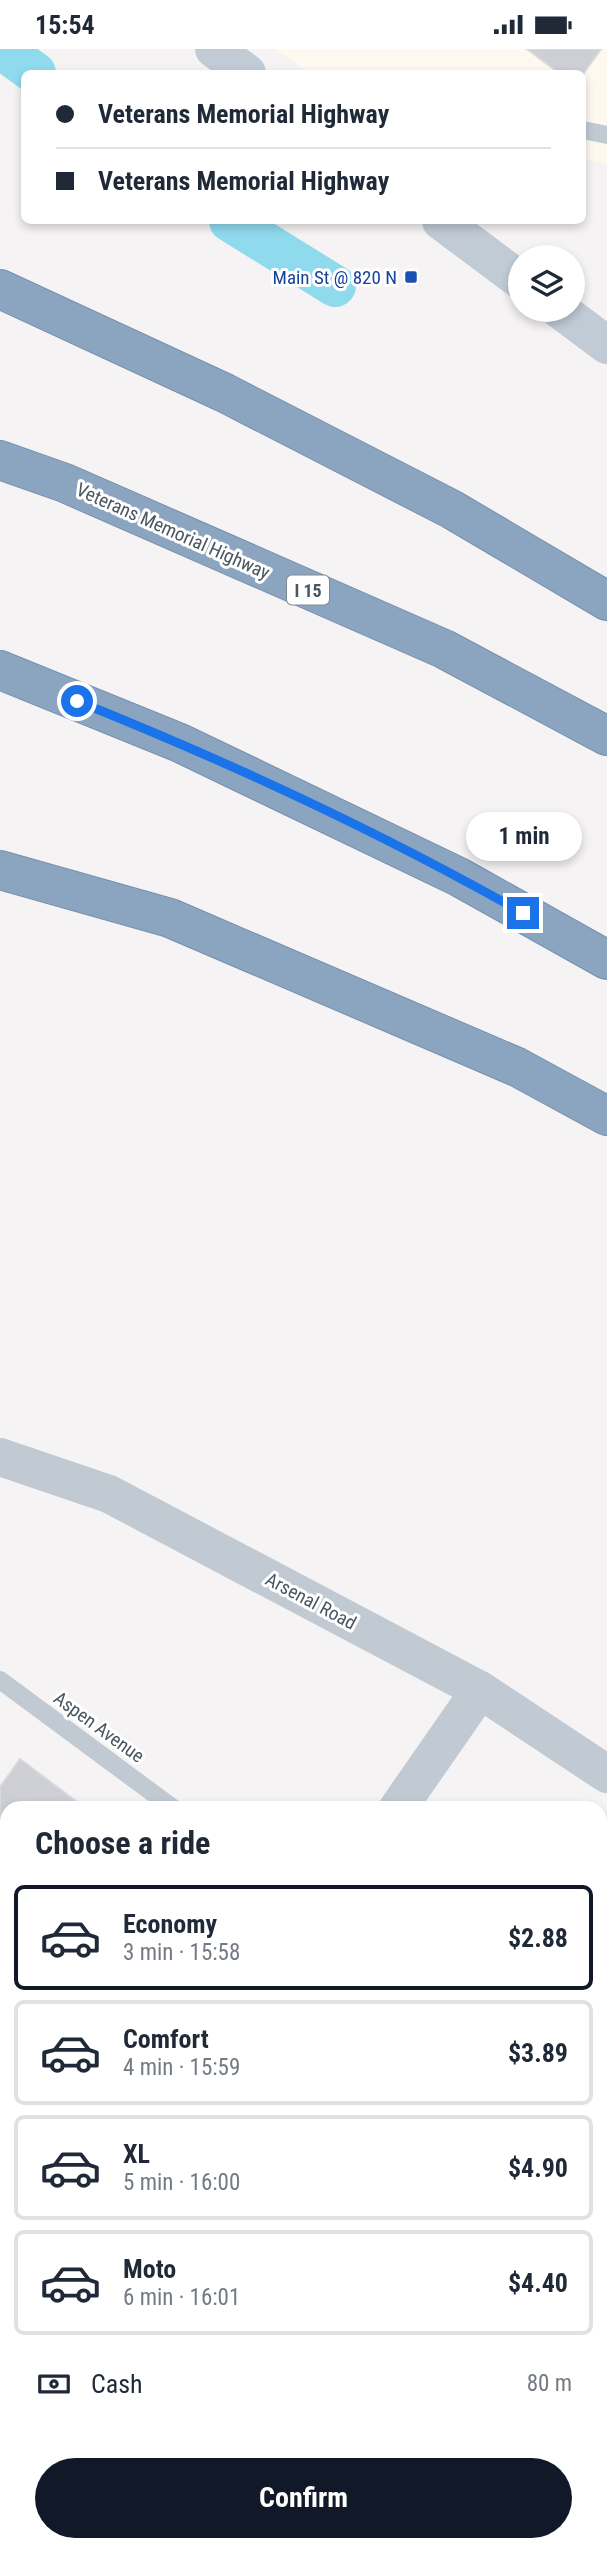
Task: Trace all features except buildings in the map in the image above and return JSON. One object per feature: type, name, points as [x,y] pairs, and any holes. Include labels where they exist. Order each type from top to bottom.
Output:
[{"type":"highway","points":[[0,289],[225,393],[439,503],[607,601]]},
{"type":"highway","name":"Veterans Memorial Highway","points":[[0,460],[65,483],[444,649],[607,736]]},
{"type":"highway","points":[[0,670],[180,743],[459,877],[607,960]]},
{"type":"highway","points":[[0,870],[170,918],[517,1067],[607,1117]]},
{"type":"main road","points":[[215,49],[243,70]]},
{"type":"main road","points":[[445,224],[508,271]]},
{"type":"main road","points":[[576,322],[607,345]]},
{"type":"street","name":"Arsenal Road","points":[[0,1457],[109,1494],[480,1691],[607,1774]]},
{"type":"street","points":[[403,1801],[480,1691]]},
{"type":"lane","points":[[586,131],[607,135]]},
{"type":"lane","name":"Aspen Avenue","points":[[0,1681],[163,1801]]},
{"type":"shaded area","points":[[275,49],[607,49],[607,164],[586,160],[586,70],[305,70]]},
{"type":"waterway","points":[[2,49],[31,70]]},
{"type":"waterway","points":[[235,224],[335,286]]},
{"type":"place","name":"Main St @ 820 N","points":[[411,277]]},
{"type":"route","points":[[77,701],[180,743],[459,877],[523,913]]}]
